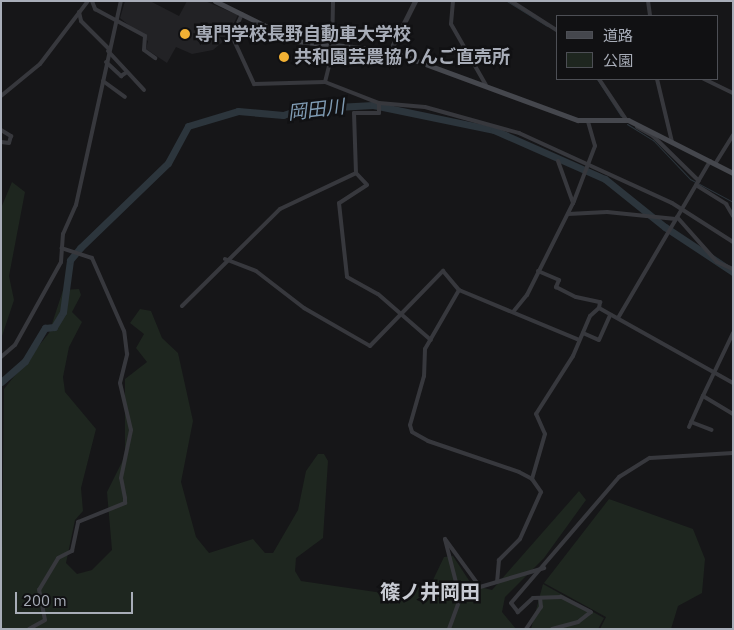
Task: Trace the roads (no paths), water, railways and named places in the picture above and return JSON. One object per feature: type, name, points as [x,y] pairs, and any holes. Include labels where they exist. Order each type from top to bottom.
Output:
[{"type":"main road","points":[[219,2],[296,41],[390,51],[588,121],[625,119],[733,173]]},
{"type":"street","points":[[1,96],[40,64],[90,1],[116,22]]},
{"type":"street","points":[[1,357],[15,345],[51,282],[62,248],[63,234],[76,205],[106,62],[121,1]]},
{"type":"street","points":[[325,82],[333,45],[333,1]]},
{"type":"street","points":[[390,51],[415,1]]},
{"type":"street","points":[[453,1],[451,24],[486,85]]},
{"type":"street","points":[[512,1],[556,30]]},
{"type":"street","points":[[648,1],[650,15]]},
{"type":"street","points":[[80,12],[81,21],[144,90]]},
{"type":"street","points":[[242,14],[232,36],[249,81],[325,82],[380,103],[425,107],[519,133],[587,166],[682,208],[733,242]]},
{"type":"street","points":[[116,22],[120,19],[145,36],[144,50],[156,58]]},
{"type":"street","points":[[106,62],[121,76],[127,72]]},
{"type":"street","points":[[600,80],[625,119],[653,136],[697,183],[726,204],[733,216]]},
{"type":"street","points":[[657,80],[672,142]]},
{"type":"street","points":[[706,80],[733,92]]},
{"type":"street","points":[[103,81],[125,97]]},
{"type":"street","points":[[380,103],[379,110],[354,113],[356,173],[367,185],[339,203],[347,276],[398,312],[431,340]]},
{"type":"street","points":[[514,312],[538,271],[573,203],[595,146],[588,121]]},
{"type":"street","points":[[1,130],[11,136],[9,142],[1,142]]},
{"type":"street","points":[[618,318],[697,183],[733,135]]},
{"type":"street","points":[[558,161],[573,203]]},
{"type":"street","points":[[182,306],[225,259],[280,209],[356,173]]},
{"type":"street","points":[[568,214],[608,212],[653,219],[677,218]]},
{"type":"street","points":[[677,218],[716,262],[733,268]]},
{"type":"street","points":[[28,629],[45,620],[39,590],[58,558],[72,551],[78,522],[125,503],[121,478],[131,430],[120,383],[126,344],[92,258],[73,250],[62,248]]},
{"type":"street","points":[[225,259],[256,271],[304,308],[370,346],[398,312],[443,271],[459,290],[579,340]]},
{"type":"street","points":[[532,479],[545,434],[536,414],[582,332],[599,308],[600,302],[576,298],[556,287],[559,280],[538,271]]},
{"type":"street","points":[[459,290],[431,340],[412,406],[412,432],[532,479],[541,492],[520,538],[498,560],[497,582]]},
{"type":"street","points":[[599,308],[733,383]]},
{"type":"street","points":[[582,332],[598,340],[610,315]]},
{"type":"street","points":[[689,427],[733,333]]},
{"type":"street","points":[[702,396],[733,414]]},
{"type":"street","points":[[691,422],[712,430]]},
{"type":"street","points":[[552,629],[578,622],[591,612],[560,597],[540,598],[518,612],[511,606],[544,568],[604,492],[641,461],[733,453]]},
{"type":"street","points":[[448,629],[460,598],[445,539],[455,548],[474,583],[486,587],[544,568]]},
{"type":"street","points":[[526,629],[541,607],[540,598]]},
{"type":"waterway","points":[[507,1],[547,26]]},
{"type":"waterway","points":[[598,80],[621,116]]},
{"type":"waterway","name":"岡田川","points":[[1,382],[25,361],[45,328],[54,327],[63,312],[70,260],[80,248],[168,163],[188,126],[238,111],[283,115],[301,109],[373,105],[494,130],[605,179],[665,227],[733,272]]},
{"type":"waterway","points":[[627,124],[653,140],[690,179],[733,202]]},
{"type":"place","name":"専門学校長野自動車大学校","points":[[185,34]]},
{"type":"place","name":"共和園芸農協りんご直売所","points":[[284,57]]},
{"type":"district","name":"篠ノ井岡田","points":[[430,591]]}]
